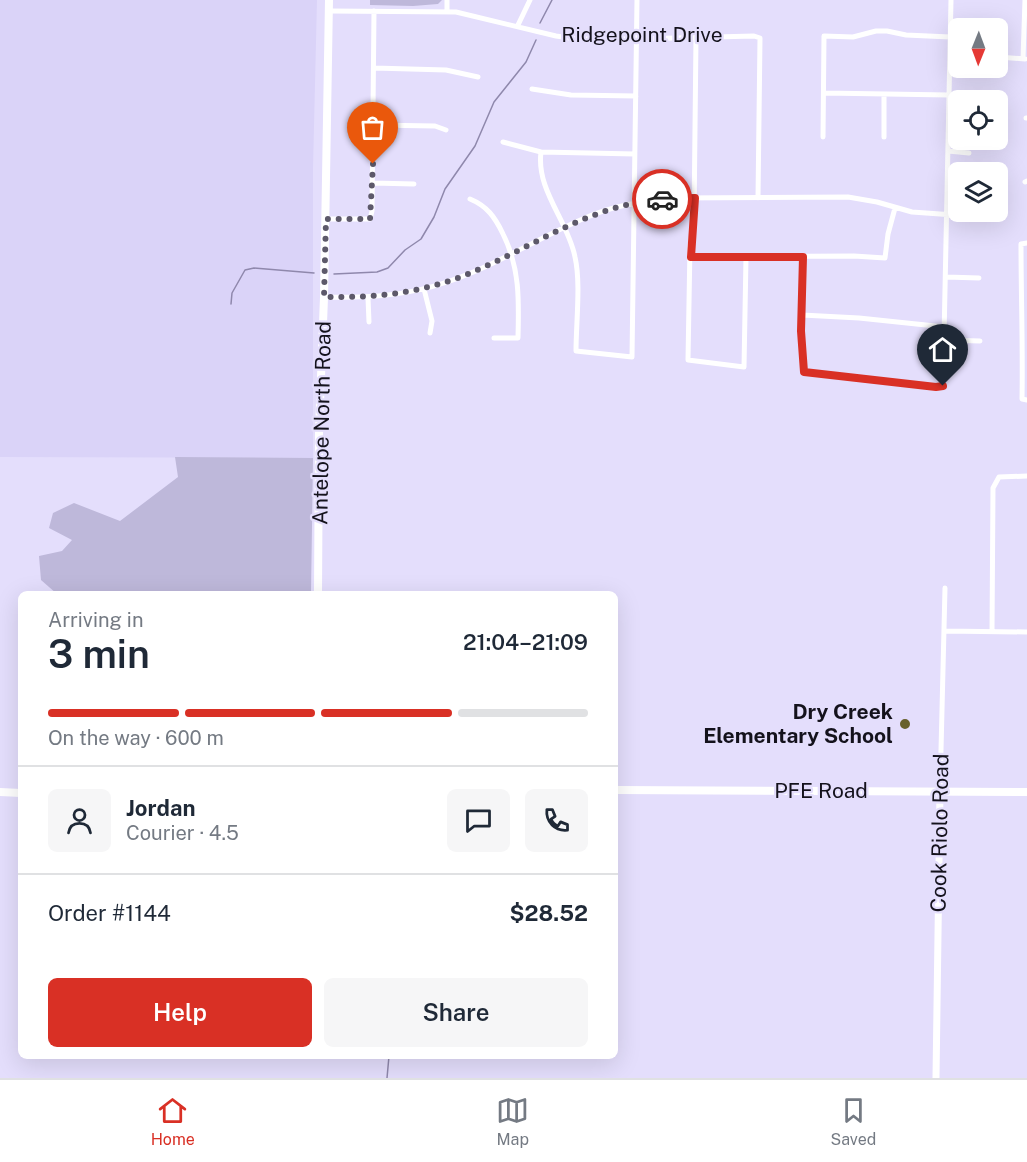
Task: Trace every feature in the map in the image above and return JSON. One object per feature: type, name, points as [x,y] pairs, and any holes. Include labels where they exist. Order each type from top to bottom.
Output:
[{"type":"main road","name":"Antelope North Road","points":[[318,591],[329,0]]},
{"type":"main road","name":"PFE Road","points":[[618,790],[1027,792]]},
{"type":"main road","points":[[0,792],[18,793]]},
{"type":"street","points":[[447,0],[447,12]]},
{"type":"street","points":[[518,26],[530,0]]},
{"type":"street","points":[[541,152],[542,178],[572,245],[577,265],[576,351],[632,357],[637,0]]},
{"type":"street","points":[[951,0],[951,18]]},
{"type":"street","points":[[1008,58],[1025,59],[1026,1]]},
{"type":"street","name":"Ridgepoint Drive","points":[[330,11],[469,14],[566,38],[754,36],[760,38],[758,198]]},
{"type":"street","points":[[326,219],[370,219],[373,183],[374,11]]},
{"type":"street","points":[[823,137],[824,36],[853,37],[876,31],[887,31],[948,40]]},
{"type":"street","points":[[696,37],[695,198],[688,360],[744,367],[746,257]]},
{"type":"street","points":[[374,68],[446,70],[478,77]]},
{"type":"street","points":[[532,89],[571,95],[636,96]]},
{"type":"street","points":[[824,93],[948,95]]},
{"type":"street","points":[[884,95],[884,136]]},
{"type":"street","points":[[373,125],[435,126],[447,130]]},
{"type":"street","points":[[503,142],[541,152],[635,154]]},
{"type":"street","points":[[803,257],[802,365],[804,372],[881,382],[943,386],[948,151],[969,153]]},
{"type":"street","points":[[373,183],[414,184]]},
{"type":"street","points":[[324,297],[368,298],[424,289],[464,276],[595,214],[656,200],[848,197],[877,202],[912,213],[946,215]]},
{"type":"street","points":[[470,199],[480,203],[492,214],[513,253],[519,285],[518,338],[494,338]]},
{"type":"street","points":[[691,257],[854,256],[885,258],[895,208]]},
{"type":"street","points":[[1027,243],[1022,244],[1021,297],[1023,317],[1022,399],[1027,400]]},
{"type":"street","points":[[946,277],[979,278]]},
{"type":"street","points":[[424,289],[432,321],[430,333]]},
{"type":"street","points":[[368,298],[369,322]]},
{"type":"street","points":[[802,315],[945,327]]},
{"type":"street","points":[[945,340],[980,340]]},
{"type":"street","points":[[992,632],[993,488],[999,477],[1027,476]]},
{"type":"street","name":"Cook Riolo Road","points":[[936,1078],[945,588]]},
{"type":"street","points":[[945,631],[1027,632]]},
{"type":"shaded area","points":[[0,0],[317,0],[313,168],[313,458],[0,457]]},
{"type":"shaded area","points":[[370,0],[442,0],[438,4],[413,6],[370,5]]},
{"type":"shaded area","points":[[175,457],[313,458],[311,591],[54,591],[41,580],[39,556],[62,551],[72,540],[49,528],[53,513],[74,503],[120,521],[178,477]]},
{"type":"waterway","points":[[540,23],[552,0]]},
{"type":"waterway","points":[[334,274],[377,272],[388,268],[405,250],[421,239],[434,217],[445,189],[475,146],[494,102],[526,62],[536,40]]},
{"type":"waterway","points":[[231,304],[232,293],[245,270],[254,268],[314,273]]},
{"type":"waterway","points":[[387,1078],[389,1059]]},
{"type":"way so far","points":[[373,164],[370,219],[326,219],[324,297],[368,298],[424,289],[483,268],[585,218],[621,206],[662,199]]},
{"type":"place","name":"Dry Creek Elementary School","points":[[905,724]]},
{"type":"route","points":[[662,199],[695,198],[691,257],[803,257],[801,331],[804,372],[881,382],[943,386]]}]
